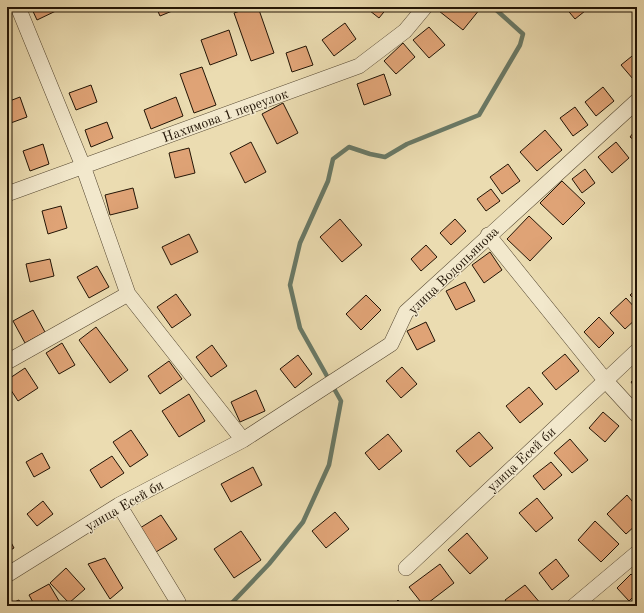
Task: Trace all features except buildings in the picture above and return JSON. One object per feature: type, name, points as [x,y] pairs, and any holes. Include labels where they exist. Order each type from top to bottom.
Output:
[{"type":"street","points":[[18,7],[82,166],[128,294],[243,440]]},
{"type":"street","name":"Нахимова 1 переулок","points":[[7,194],[359,66],[405,31],[425,7]]},
{"type":"street","name":"улица Водопьянова","points":[[243,440],[391,344],[406,312],[488,235],[637,101]]},
{"type":"street","points":[[488,235],[605,380],[637,415]]},
{"type":"street","points":[[7,362],[128,294]]},
{"type":"street","name":"улица Есей би","points":[[406,568],[637,351]]},
{"type":"street","name":"улица Есей би","points":[[7,575],[119,505],[243,440]]},
{"type":"street","points":[[119,505],[178,602],[177,606]]},
{"type":"street","points":[[574,606],[637,553]]},
{"type":"waterway","points":[[229,606],[269,564],[303,522],[329,465],[341,401],[300,328],[290,285],[300,243],[328,181],[333,159],[349,147],[385,157],[407,144],[479,115],[520,45],[523,34],[493,7]]}]
